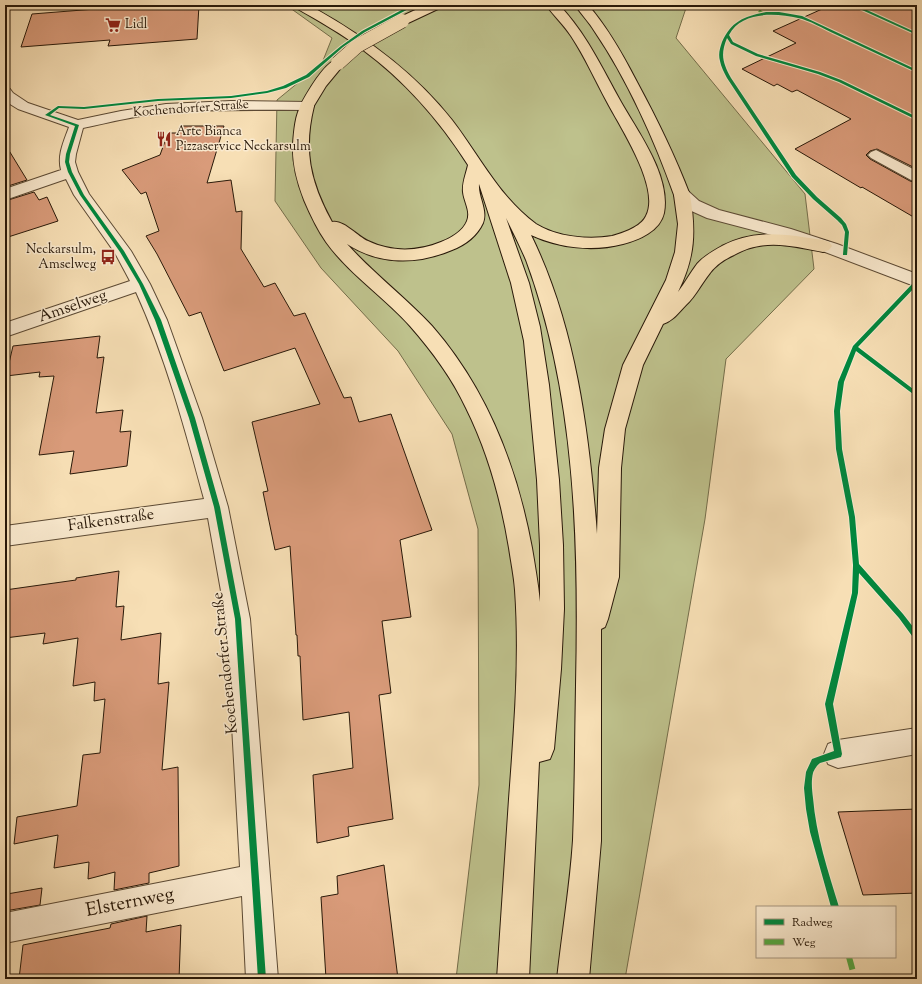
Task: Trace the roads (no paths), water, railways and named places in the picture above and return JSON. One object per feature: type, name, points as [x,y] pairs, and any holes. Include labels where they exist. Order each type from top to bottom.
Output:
[{"type":"main road","points":[[300,5],[345,31],[377,54],[405,78],[435,109],[476,164],[487,183],[510,209],[531,228],[548,236],[588,244],[626,238],[639,232],[649,223],[656,213],[657,199],[655,187],[646,160],[584,46],[567,21],[552,5]]},
{"type":"main road","points":[[436,5],[402,21],[357,46],[326,76],[314,92],[307,106],[301,124],[299,146],[300,160],[308,190],[333,239],[359,267],[398,302],[432,339],[466,387],[498,457],[515,517],[527,589],[529,651],[527,733],[513,979]]},
{"type":"main road","points":[[581,5],[596,21],[617,56],[653,123],[668,156],[682,195],[686,224],[684,252],[675,280],[633,365],[615,429],[610,468],[607,577],[589,647]]},
{"type":"main road","points":[[308,190],[322,210],[343,233],[359,244],[379,253],[420,255],[437,251],[457,241],[471,229],[476,217],[476,205],[471,189],[476,164]]},
{"type":"main road","points":[[487,183],[494,211],[508,244],[524,298],[537,365],[549,482],[552,590],[548,666],[536,794],[513,979]]},
{"type":"main road","points":[[510,209],[534,259],[550,307],[567,372],[581,469],[588,573],[589,647],[587,841],[573,979]]},
{"type":"main road","points":[[653,326],[685,296],[704,268],[717,256],[742,244],[763,239],[785,240],[823,246]]},
{"type":"street","points":[[5,92],[7,96],[23,106],[77,125]]},
{"type":"street","name":"Kochendorfer Straße","points":[[262,979],[238,619],[217,507],[192,418],[158,320],[141,284],[112,236],[82,195],[70,172],[67,162],[77,125],[121,114],[166,108],[230,105],[307,106]]},
{"type":"street","points":[[876,155],[917,177]]},
{"type":"street","points":[[5,195],[70,172]]},
{"type":"street","points":[[682,195],[693,205],[713,214],[766,227],[823,246],[917,281]]},
{"type":"street","name":"Amselweg","points":[[5,330],[141,284]]},
{"type":"street","name":"Falkenstraße","points":[[5,536],[217,507]]},
{"type":"street","points":[[838,754],[917,741]]},
{"type":"street","name":"Elsternweg","points":[[5,928],[256,879]]},
{"type":"place","name":"Lidl","points":[[113,25]]},
{"type":"place","name":"Arte Bianca Pizzaservice Neckarsulm","points":[[164,139]]},
{"type":"place","name":"Neckarsulm, Amselweg","points":[[108,257]]}]
